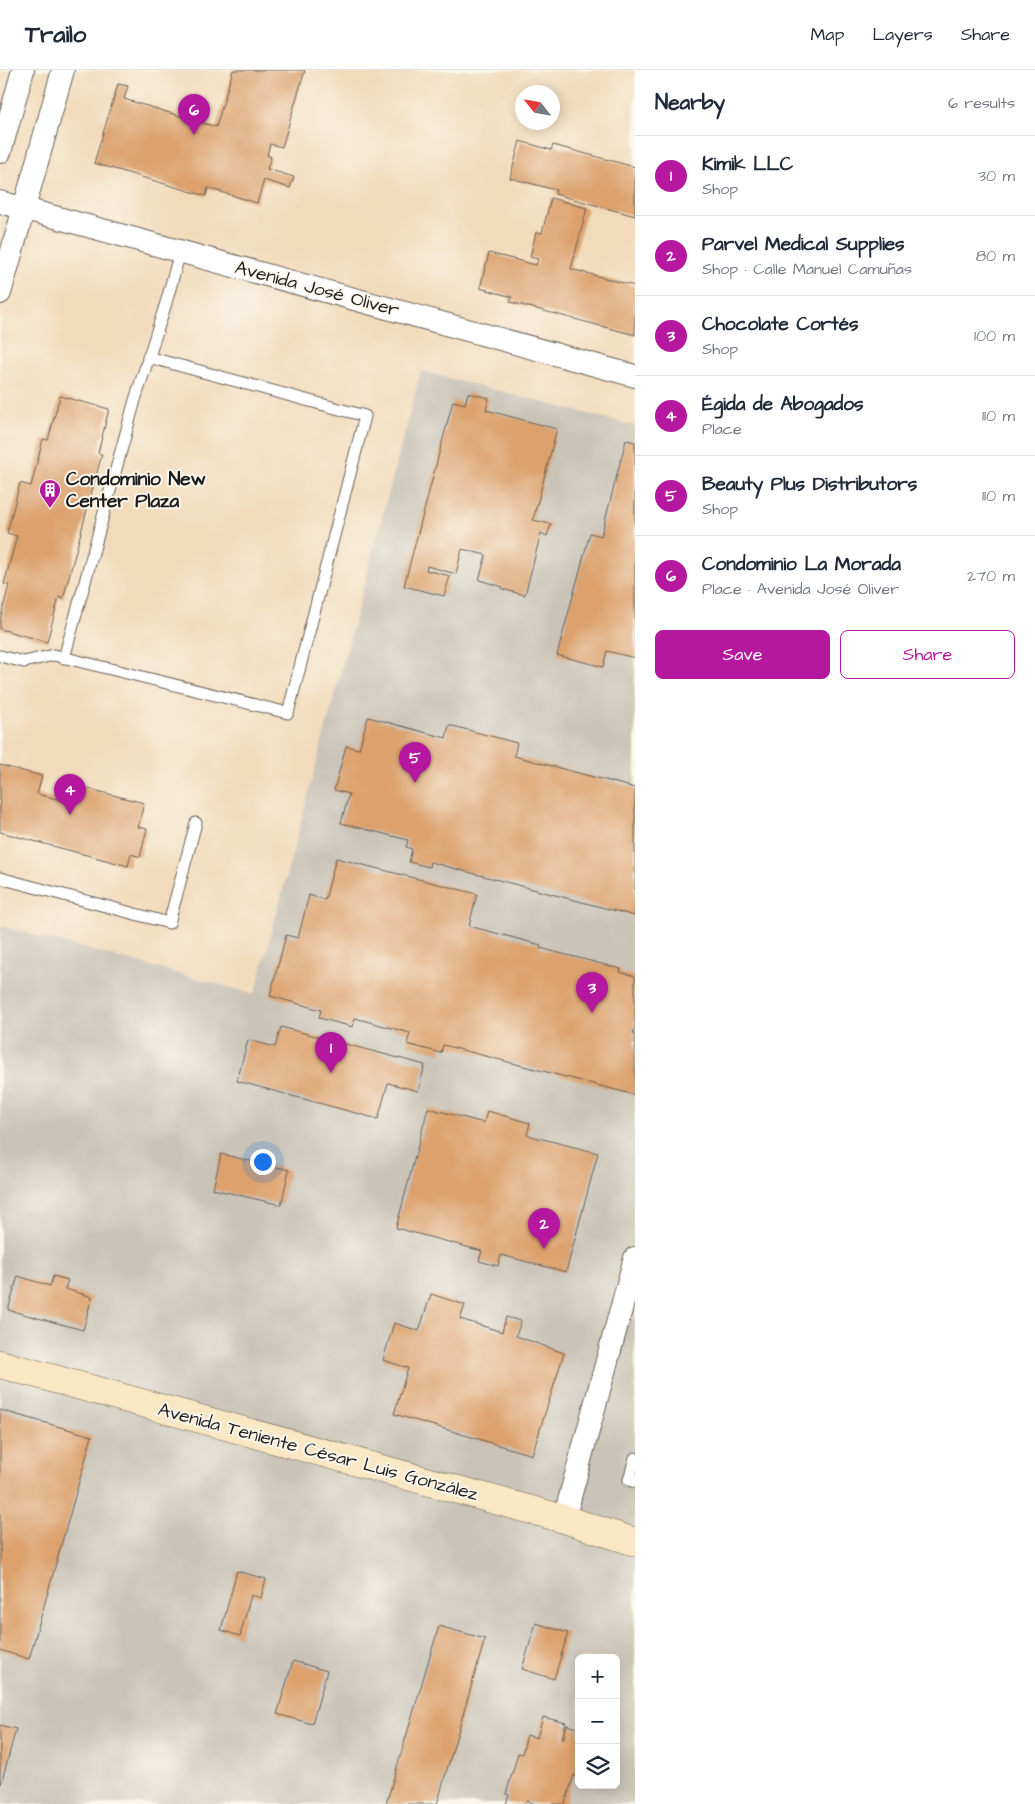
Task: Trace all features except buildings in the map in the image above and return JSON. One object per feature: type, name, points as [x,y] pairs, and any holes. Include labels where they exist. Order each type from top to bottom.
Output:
[{"type":"street","points":[[0,152],[23,70]]},
{"type":"street","points":[[0,293],[63,70]]},
{"type":"street","name":"Avenida José Oliver","points":[[0,202],[635,376]]},
{"type":"street","points":[[564,1519],[635,1258]]},
{"type":"street","name":"Avenida Teniente César Luis González","points":[[0,1364],[564,1519],[635,1542]]},
{"type":"lane","points":[[64,658],[135,400],[180,252]]},
{"type":"lane","points":[[0,656],[24,662],[54,655],[288,713],[365,416],[148,357]]},
{"type":"lane","points":[[0,878],[169,923],[196,823]]},
{"type":"lane","points":[[635,1458],[628,1480],[635,1482]]},
{"type":"shaded area","points":[[421,371],[635,426],[635,1804],[0,1804],[0,926],[255,994]]},
{"type":"place","name":"Condominio La Morada","points":[[194,135]]},
{"type":"place","name":"Condominio New Center Plaza","points":[[50,509]]},
{"type":"place","name":"Beauty Plus Distributors","points":[[415,783]]},
{"type":"place","name":"Égida de Abogados","points":[[70,815]]},
{"type":"place","name":"Chocolate Cortés","points":[[592,1013]]},
{"type":"place","name":"Kimik LLC","points":[[331,1073]]},
{"type":"place","name":"Parvel Medical Supplies","points":[[544,1249]]}]
